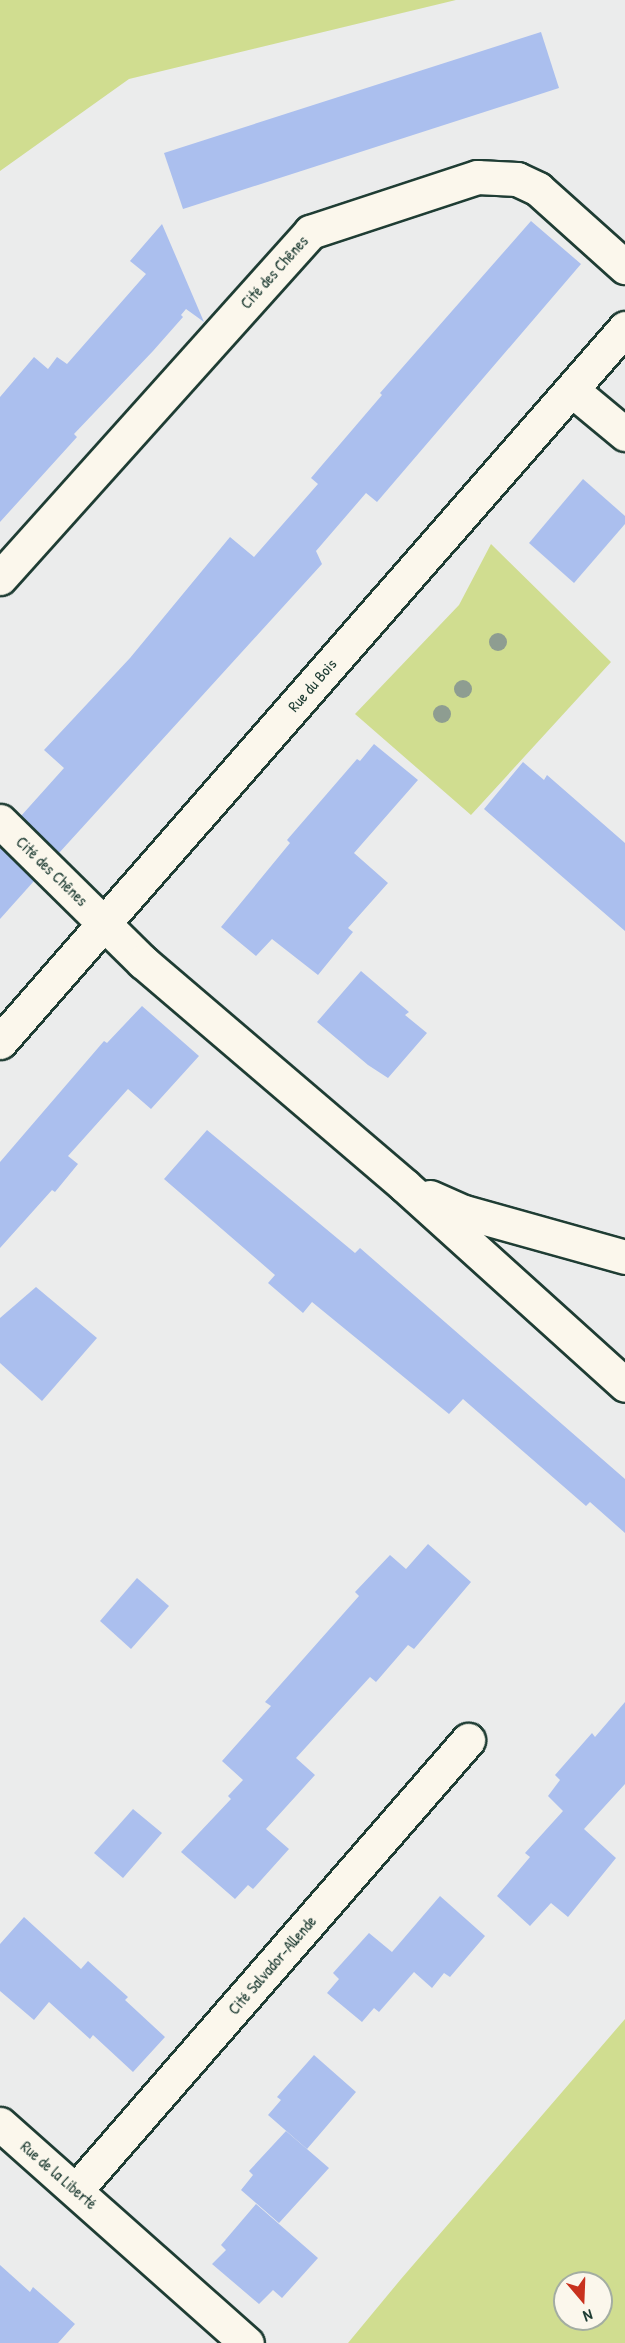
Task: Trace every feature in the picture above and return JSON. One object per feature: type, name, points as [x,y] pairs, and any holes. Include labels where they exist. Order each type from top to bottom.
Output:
[{"type":"street","name":"Cité des Chênes","points":[[0,578],[310,232],[477,177],[517,179],[538,189],[625,267]]},
{"type":"street","name":"Rue du Bois","points":[[0,1042],[625,328]]},
{"type":"street","points":[[572,390],[625,434]]},
{"type":"street","name":"Cité des Chênes","points":[[0,821],[105,922],[142,962],[404,1185]]},
{"type":"street","points":[[404,1185],[464,1212],[625,1257]]},
{"type":"street","points":[[404,1185],[625,1385]]},
{"type":"street","name":"Cité Salvador-Allende","points":[[76,2190],[468,1740]]},
{"type":"street","name":"Rue de la Liberté","points":[[0,2124],[247,2343]]},
{"type":"green space","points":[[0,0],[456,0],[129,79],[0,171]]},
{"type":"green space","points":[[491,544],[611,662],[471,815],[355,714],[459,605]]},
{"type":"green space","points":[[625,2019],[625,2343],[348,2343],[401,2279]]},
{"type":"building","points":[[541,32],[559,88],[183,209],[164,153]]},
{"type":"building","points":[[531,221],[581,264],[377,502],[366,493],[316,551],[322,564],[59,853],[21,816],[64,768],[44,750],[130,658],[230,537],[254,557],[318,484],[311,478],[382,395],[380,393]]},
{"type":"building","points":[[162,224],[204,322],[186,309],[181,315],[183,317],[74,434],[77,437],[0,522],[0,397],[34,357],[48,369],[57,357],[67,364],[146,274],[130,261]]},
{"type":"building","points":[[583,479],[625,516],[625,524],[574,583],[529,543]]},
{"type":"building","points":[[374,744],[418,780],[354,853],[388,883],[348,928],[353,932],[318,975],[272,939],[256,956],[221,927],[290,843],[287,840],[357,759],[360,761]]},
{"type":"building","points":[[523,762],[544,780],[547,775],[625,843],[625,931],[484,809]]},
{"type":"building","points":[[0,847],[34,881],[0,919]]},
{"type":"building","points":[[361,971],[409,1012],[405,1015],[427,1033],[388,1078],[368,1065],[317,1022]]},
{"type":"building","points":[[142,1006],[199,1056],[151,1109],[128,1089],[68,1156],[78,1164],[55,1192],[52,1190],[0,1248],[0,1162],[104,1041],[107,1043]]},
{"type":"building","points":[[207,1130],[355,1253],[360,1248],[625,1479],[625,1533],[590,1502],[586,1506],[463,1399],[449,1414],[312,1302],[303,1313],[268,1283],[275,1275],[164,1179]]},
{"type":"building","points":[[36,1287],[97,1338],[42,1401],[0,1363],[0,1318]]},
{"type":"building","points":[[428,1544],[471,1582],[414,1649],[408,1645],[376,1682],[370,1677],[296,1758],[315,1775],[266,1829],[289,1849],[253,1889],[248,1885],[235,1899],[181,1852],[231,1799],[228,1796],[243,1780],[222,1761],[271,1706],[265,1702],[359,1596],[355,1592],[390,1555],[406,1569]]},
{"type":"building","points":[[137,1578],[169,1606],[131,1649],[100,1621]]},
{"type":"building","points":[[625,1702],[625,1784],[584,1829],[616,1858],[568,1917],[551,1903],[530,1926],[497,1896],[530,1857],[525,1853],[563,1811],[548,1796],[560,1780],[555,1775],[592,1733],[595,1737]]},
{"type":"building","points":[[133,1809],[162,1833],[123,1878],[94,1853]]},
{"type":"building","points":[[440,1896],[485,1936],[450,1977],[444,1973],[432,1988],[414,1972],[379,2012],[374,2008],[362,2022],[327,1993],[339,1979],[333,1973],[369,1933],[392,1952]]},
{"type":"building","points":[[24,1917],[81,1969],[88,1961],[128,1997],[125,2000],[165,2037],[133,2072],[93,2035],[90,2039],[49,2002],[34,2020],[0,1991],[0,1944]]},
{"type":"building","points":[[314,2055],[356,2092],[307,2149],[268,2115],[281,2100],[277,2097]]},
{"type":"building","points":[[286,2131],[329,2168],[279,2223],[241,2190],[253,2175],[249,2171]]},
{"type":"building","points":[[256,2204],[318,2258],[282,2298],[273,2290],[259,2304],[212,2264],[226,2250],[221,2245]]},
{"type":"building","points":[[0,2265],[30,2292],[33,2287],[75,2324],[58,2343],[0,2343]]}]
